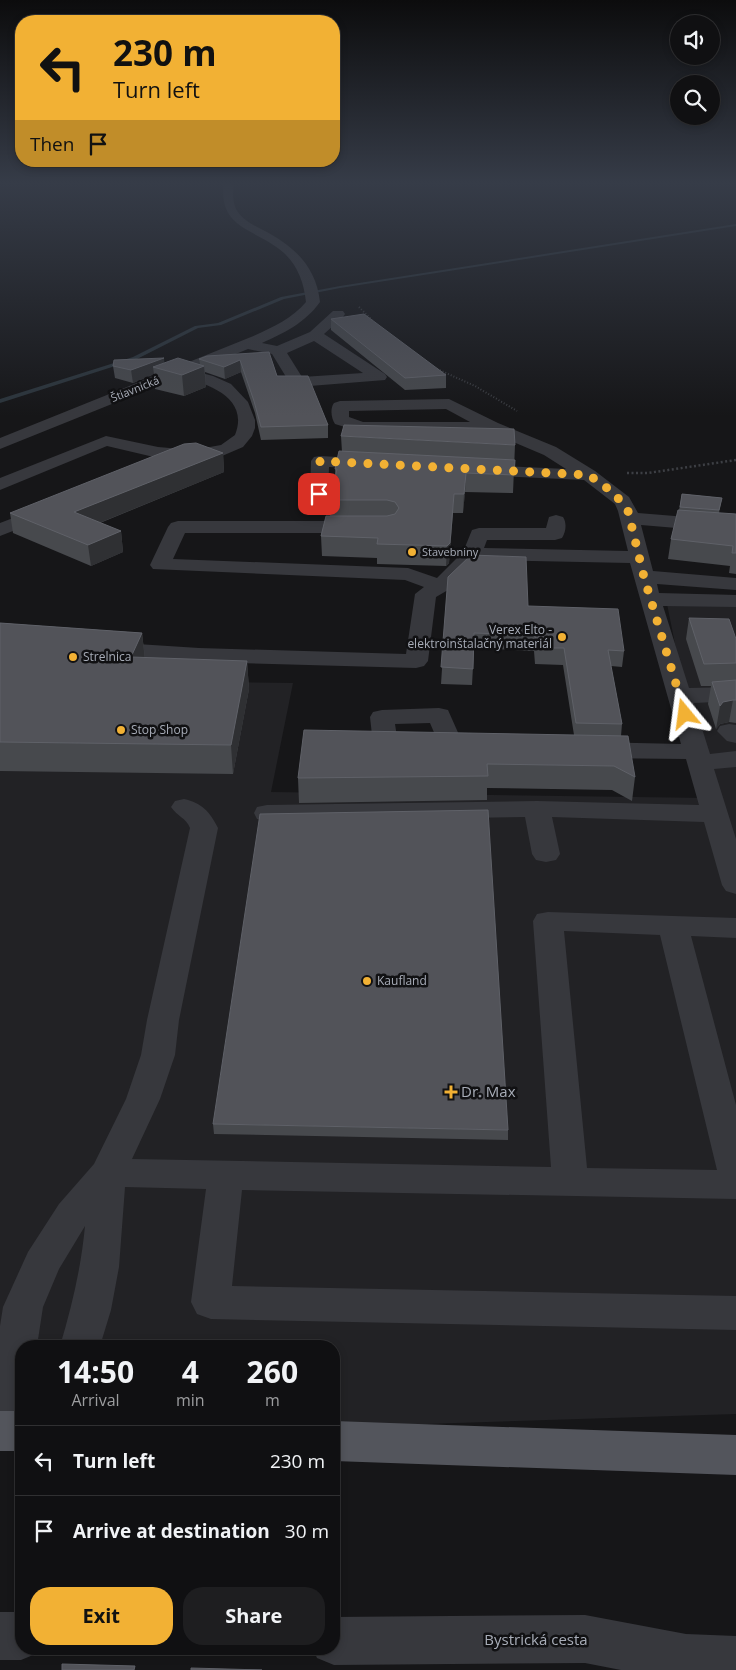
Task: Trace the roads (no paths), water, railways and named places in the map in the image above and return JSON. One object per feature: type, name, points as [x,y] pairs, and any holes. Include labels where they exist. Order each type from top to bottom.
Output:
[{"type":"main road","points":[[340,1441],[736,1455]]},
{"type":"street","name":"Štiavnická","points":[[0,444],[281,330],[305,314],[312,295],[306,271],[296,260]]},
{"type":"street","points":[[247,344],[278,351],[315,335],[338,314]]},
{"type":"street","points":[[278,351],[297,382],[379,377],[315,335]]},
{"type":"street","points":[[0,484],[107,441],[163,454],[183,455],[205,454],[226,449],[242,441],[246,433],[247,421],[244,408],[224,387],[209,380],[177,372]]},
{"type":"street","points":[[492,427],[361,427],[341,420],[340,406],[449,404],[492,427],[531,442],[589,475],[622,501],[628,511],[650,599],[736,885]]},
{"type":"street","points":[[152,469],[183,455]]},
{"type":"street","points":[[319,494],[320,461],[388,465]]},
{"type":"street","points":[[457,468],[589,475]]},
{"type":"street","points":[[0,530],[62,504]]},
{"type":"street","points":[[630,519],[650,519],[736,527]]},
{"type":"street","points":[[89,647],[199,655],[416,661],[426,594],[441,586],[472,554],[478,534],[555,534],[556,521]]},
{"type":"street","points":[[377,527],[178,526],[160,565],[408,574],[441,586]]},
{"type":"street","points":[[472,554],[641,567],[736,584]]},
{"type":"street","points":[[650,599],[736,601]]},
{"type":"street","points":[[679,696],[736,694]]},
{"type":"street","points":[[566,750],[736,759]]},
{"type":"street","points":[[19,1340],[23,1306],[42,1263],[72,1215],[108,1172],[143,1099],[158,1055],[204,828],[198,816],[184,807]]},
{"type":"street","points":[[267,813],[537,810],[715,814]]},
{"type":"street","points":[[537,810],[546,854]]},
{"type":"street","points":[[570,1182],[548,921],[736,928]]},
{"type":"street","points":[[673,926],[736,1172]]},
{"type":"street","points":[[108,1172],[736,1185]]},
{"type":"street","points":[[82,1340],[91,1310],[100,1267],[108,1172]]},
{"type":"street","points":[[226,1174],[211,1302],[736,1313]]},
{"type":"street","points":[[8,1431],[15,1373]]},
{"type":"street","points":[[0,1636],[15,1636]]},
{"type":"street","name":"Bystrická cesta","points":[[340,1641],[585,1639],[686,1658],[736,1660]]},
{"type":"waterway","points":[[0,401],[135,358],[197,327],[219,324],[283,298],[340,287],[513,260]]},
{"type":"place","name":"Stavebniny","points":[[412,552]]},
{"type":"place","name":"Verex Elto - elektroinštalačný materiál","points":[[562,637]]},
{"type":"place","name":"Strelnica","points":[[73,657]]},
{"type":"place","name":"Stop Shop","points":[[121,730]]},
{"type":"place","name":"Kaufland","points":[[367,981]]},
{"type":"place","name":"Dr. Max","points":[[451,1092]]}]
